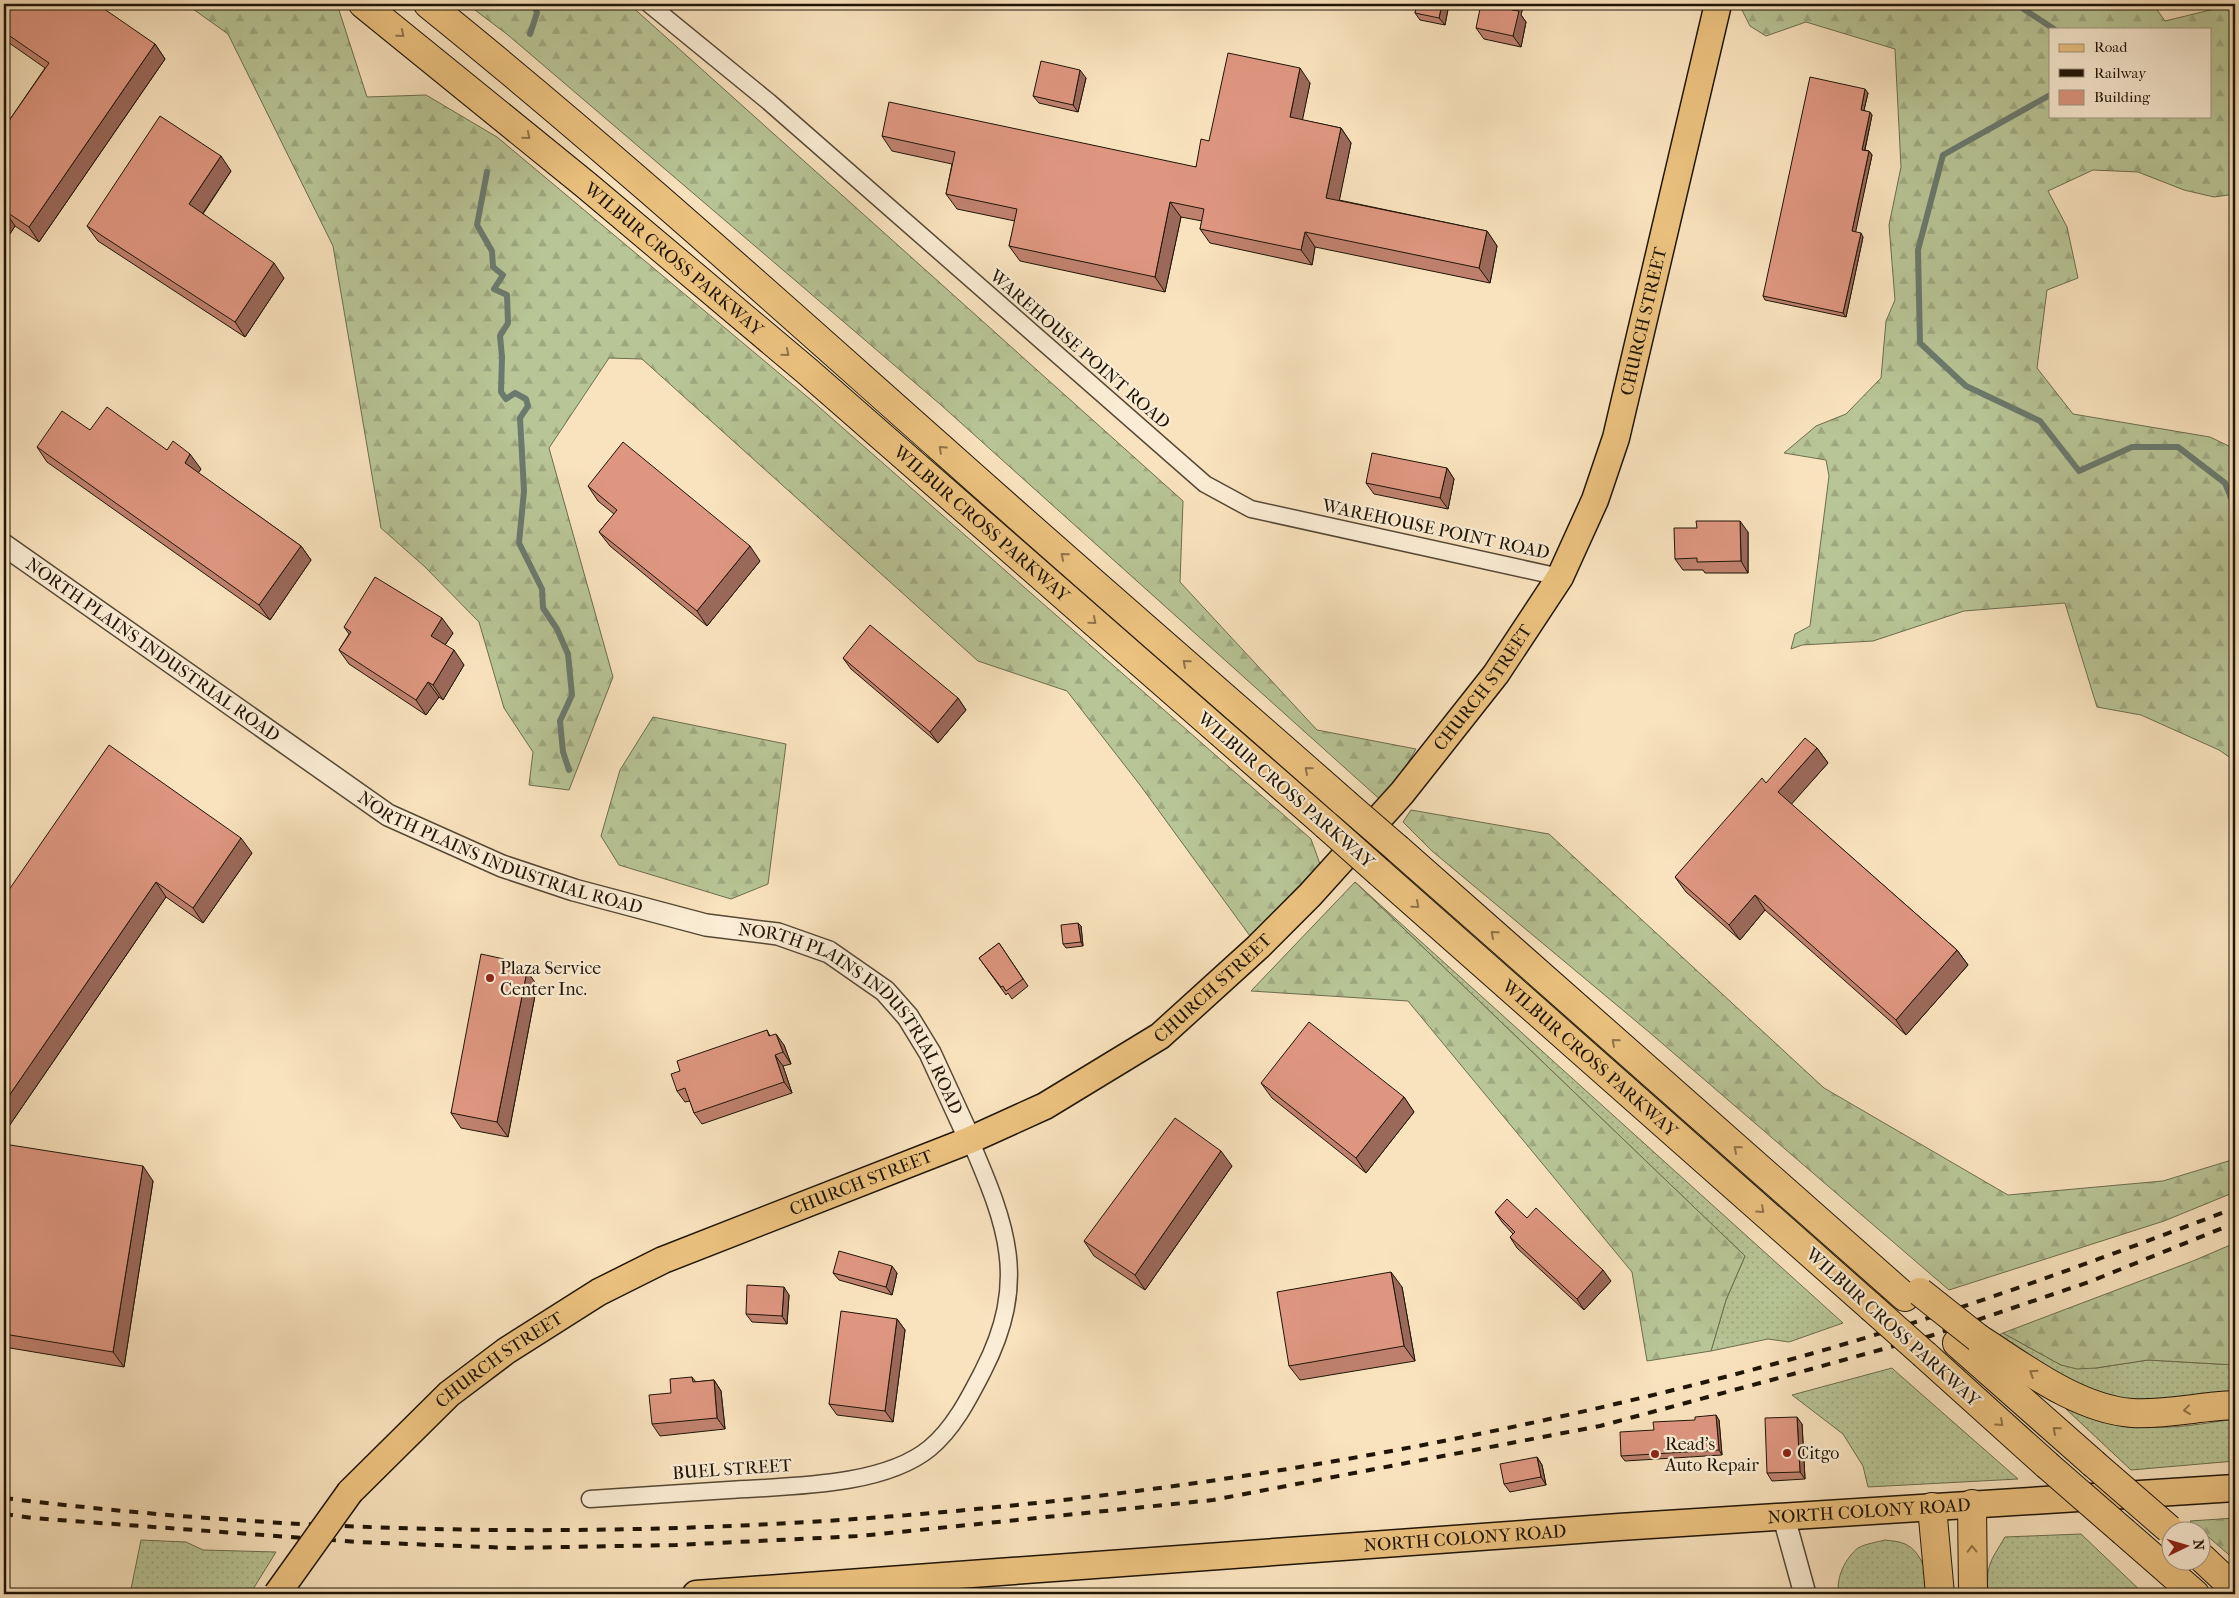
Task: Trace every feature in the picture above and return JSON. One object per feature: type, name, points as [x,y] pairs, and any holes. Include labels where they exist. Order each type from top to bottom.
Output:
[{"type":"highway","name":"WILBUR CROSS PARKWAY","points":[[363,4],[586,185],[807,371],[1326,825],[2194,1594]]},
{"type":"highway","name":"WILBUR CROSS PARKWAY","points":[[428,4],[502,64],[689,224],[1763,1172],[1968,1340],[2093,1462],[2162,1523]]},
{"type":"highway","points":[[1968,1340],[2077,1397],[2104,1407],[2130,1412],[2154,1413],[2235,1405]]},
{"type":"highway","points":[[1972,1504],[1973,1594]]},
{"type":"highway","points":[[1932,1507],[1940,1594]]},
{"type":"highway","points":[[2156,1560],[2185,1594]]},
{"type":"highway","points":[[2212,1567],[2235,1589]]},
{"type":"main road","name":"CHURCH STREET","points":[[278,1594],[350,1492],[449,1394],[506,1351],[599,1292],[663,1260],[970,1140],[1045,1106],[1160,1036],[1258,947],[1358,844],[1446,739],[1496,674],[1560,577],[1595,500],[1616,438],[1718,4]]},
{"type":"main road","name":"NORTH COLONY ROAD","points":[[696,1594],[1619,1527],[2235,1488]]},
{"type":"street","name":"WAREHOUSE POINT ROAD","points":[[649,4],[769,102],[1205,484],[1250,509],[1560,577]]},
{"type":"street","name":"NORTH PLAINS INDUSTRIAL ROAD","points":[[4,545],[388,815],[502,866],[574,890],[706,925],[778,934],[829,952],[885,991],[908,1017],[930,1053],[970,1140]]},
{"type":"street","name":"BUEL STREET","points":[[590,1499],[826,1483],[898,1467],[914,1459],[945,1433],[977,1383],[999,1335],[1006,1310],[1009,1282],[1010,1260],[1007,1241],[994,1196],[970,1140]]},
{"type":"street","points":[[1784,1518],[1804,1594]]},
{"type":"green space","points":[[186,4],[337,4],[367,97],[426,95],[497,137],[811,400],[1311,839],[1320,864],[1250,936],[1140,785],[1067,691],[978,661],[642,359],[609,358],[549,448],[613,677],[569,790],[529,785],[533,752],[504,708],[479,622],[425,567],[381,528],[333,246],[228,34]]},
{"type":"green space","points":[[467,4],[629,4],[1183,501],[1180,582],[1317,730],[1416,749],[1384,803],[941,405],[508,35]]},
{"type":"green space","points":[[1739,4],[2153,4],[2165,21],[2235,4],[2235,194],[2214,197],[2184,190],[2138,172],[2093,170],[2048,191],[2067,227],[2078,278],[2047,290],[2037,368],[2073,414],[2210,437],[2235,449],[2235,761],[2219,750],[2141,715],[2097,707],[2065,603],[1964,611],[1873,641],[1802,645],[1791,649],[1795,634],[1810,626],[1829,476],[1826,460],[1784,453],[1816,426],[1846,414],[1881,378],[1886,321],[1895,300],[1889,225],[1901,167],[1895,49],[1806,22],[1766,36],[1750,26]]},
{"type":"green space","points":[[653,717],[786,744],[768,884],[731,899],[619,865],[601,836],[620,770]]},
{"type":"green space","points":[[1411,810],[1549,834],[1824,1088],[2008,1195],[2163,1181],[2235,1159],[2235,1192],[2164,1221],[1949,1290],[1649,1032],[1432,851],[1403,822]]},
{"type":"green space","points":[[1355,882],[1843,1323],[1789,1342],[1768,1339],[1711,1351],[1726,1300],[1745,1256]]},
{"type":"green space","points":[[1355,882],[1745,1256],[1726,1300],[1711,1351],[1647,1361],[1632,1272],[1408,1001],[1251,991]]},
{"type":"green space","points":[[2235,1243],[2235,1365],[2148,1360],[2077,1369],[2061,1365],[2003,1333],[2193,1261]]},
{"type":"green space","points":[[2003,1333],[2061,1365],[2096,1368],[2148,1360],[2235,1365],[2235,1397],[2146,1406],[2105,1395],[2060,1377],[1999,1335]]},
{"type":"green space","points":[[1892,1368],[2018,1479],[1868,1487],[1863,1466],[1843,1434],[1792,1395]]},
{"type":"green space","points":[[2066,1409],[2113,1422],[2154,1427],[2189,1426],[2235,1419],[2235,1461],[2131,1470]]},
{"type":"green space","points":[[2235,1518],[2235,1560],[2212,1540],[2212,1520],[2205,1520]]},
{"type":"green space","points":[[2081,1534],[2144,1594],[1988,1594],[1990,1564],[2005,1537]]},
{"type":"green space","points":[[141,1540],[186,1542],[203,1550],[276,1552],[250,1594],[130,1594]]},
{"type":"green space","points":[[1885,1540],[1903,1543],[1916,1553],[1924,1566],[1933,1594],[1839,1594],[1840,1575],[1849,1557],[1864,1545]]},
{"type":"building","points":[[4,4],[97,4],[155,44],[29,227],[4,212],[4,128],[49,63],[4,32]]},
{"type":"building","points":[[1417,4],[1442,4],[1439,18],[1415,13]]},
{"type":"building","points":[[1481,4],[1513,4],[1512,10],[1519,11],[1513,36],[1476,28]]},
{"type":"building","points":[[1228,53],[1300,68],[1290,117],[1341,128],[1326,198],[1487,231],[1479,268],[1305,232],[1301,250],[1200,229],[1204,209],[1170,202],[1155,277],[1009,246],[1017,209],[946,194],[955,152],[882,136],[889,102],[1196,167],[1201,139],[1209,141]]},
{"type":"building","points":[[1041,61],[1080,70],[1073,105],[1033,96]]},
{"type":"building","points":[[1810,77],[1865,89],[1861,110],[1870,112],[1862,150],[1869,151],[1852,231],[1861,233],[1843,313],[1763,296]]},
{"type":"building","points":[[160,116],[221,156],[189,204],[274,263],[235,322],[87,226]]},
{"type":"building","points":[[107,407],[167,450],[173,441],[190,454],[185,463],[301,546],[259,605],[37,447],[62,411],[90,430]]},
{"type":"building","points":[[623,442],[750,546],[697,611],[599,532],[617,510],[588,486]]},
{"type":"building","points":[[1372,453],[1447,468],[1440,498],[1366,483]]},
{"type":"building","points":[[1696,521],[1740,521],[1741,561],[1697,562],[1697,558],[1675,559],[1674,528],[1697,528]]},
{"type":"building","points":[[375,577],[442,618],[431,636],[454,650],[433,685],[428,682],[416,700],[339,650],[351,632],[344,627]]},
{"type":"building","points":[[870,625],[958,698],[930,732],[843,658]]},
{"type":"building","points":[[1805,738],[1817,748],[1778,792],[1957,950],[1896,1020],[1755,895],[1729,925],[1675,877],[1762,778],[1766,783]]},
{"type":"building","points":[[109,745],[241,838],[193,908],[156,882],[4,1103],[4,897]]},
{"type":"building","points":[[1078,923],[1081,942],[1063,944],[1061,925]]},
{"type":"building","points":[[999,943],[1023,979],[1006,991],[979,958]]},
{"type":"building","points":[[481,954],[504,959],[503,966],[527,971],[497,1122],[451,1113]]},
{"type":"building","points":[[1309,1022],[1404,1097],[1356,1158],[1261,1083]]},
{"type":"building","points":[[767,1030],[769,1036],[776,1034],[783,1052],[775,1055],[784,1082],[694,1113],[685,1088],[677,1091],[671,1074],[680,1071],[677,1061]]},
{"type":"building","points":[[1175,1118],[1221,1151],[1135,1275],[1084,1241]]},
{"type":"building","points":[[4,1144],[143,1166],[113,1352],[4,1334]]},
{"type":"building","points":[[1507,1199],[1527,1218],[1536,1208],[1603,1270],[1577,1299],[1510,1237],[1515,1232],[1495,1212]]},
{"type":"building","points":[[839,1251],[892,1266],[886,1287],[833,1273]]},
{"type":"building","points":[[1391,1272],[1404,1346],[1289,1366],[1277,1292]]},
{"type":"building","points":[[747,1285],[784,1287],[782,1316],[746,1314]]},
{"type":"building","points":[[841,1311],[897,1319],[885,1411],[829,1404]]},
{"type":"building","points":[[692,1377],[693,1382],[714,1380],[717,1418],[652,1424],[649,1395],[671,1393],[670,1379]]},
{"type":"building","points":[[1716,1415],[1719,1450],[1621,1456],[1620,1432],[1654,1430],[1653,1422],[1695,1420],[1695,1417]]},
{"type":"building","points":[[1797,1417],[1800,1472],[1767,1473],[1765,1418]]},
{"type":"building","points":[[1537,1457],[1541,1477],[1504,1484],[1500,1464]]},
{"type":"waterway","points":[[530,34],[537,13],[534,4]]},
{"type":"waterway","points":[[2016,4],[2052,28]]},
{"type":"waterway","points":[[2049,96],[1943,155],[1918,250],[1920,343],[1966,386],[2040,421],[2079,471],[2132,447],[2178,447],[2225,483],[2235,508]]},
{"type":"waterway","points":[[487,172],[477,225],[492,251],[493,267],[503,275],[494,289],[507,295],[508,323],[500,336],[502,357],[501,392],[506,399],[515,393],[526,399],[528,406],[520,418],[524,491],[519,543],[542,589],[543,608],[557,629],[568,654],[572,695],[560,721],[563,752],[569,770]]},
{"type":"railway","points":[[4,1498],[225,1519],[447,1529],[670,1528],[893,1516],[1115,1494],[1336,1461],[1554,1418],[1770,1365],[1829,1349],[1946,1312],[2062,1272],[2235,1208]]},
{"type":"railway","points":[[4,1514],[32,1518],[358,1542],[512,1548],[676,1545],[860,1536],[1213,1500],[1600,1426],[1775,1379],[1930,1336],[2089,1282],[2235,1223]]},
{"type":"place","name":"Plaza Service Center Inc.","points":[[490,978]]},
{"type":"place","name":"Citgo","points":[[1787,1453]]},
{"type":"place","name":"Read’s Auto Repair","points":[[1655,1454]]}]
